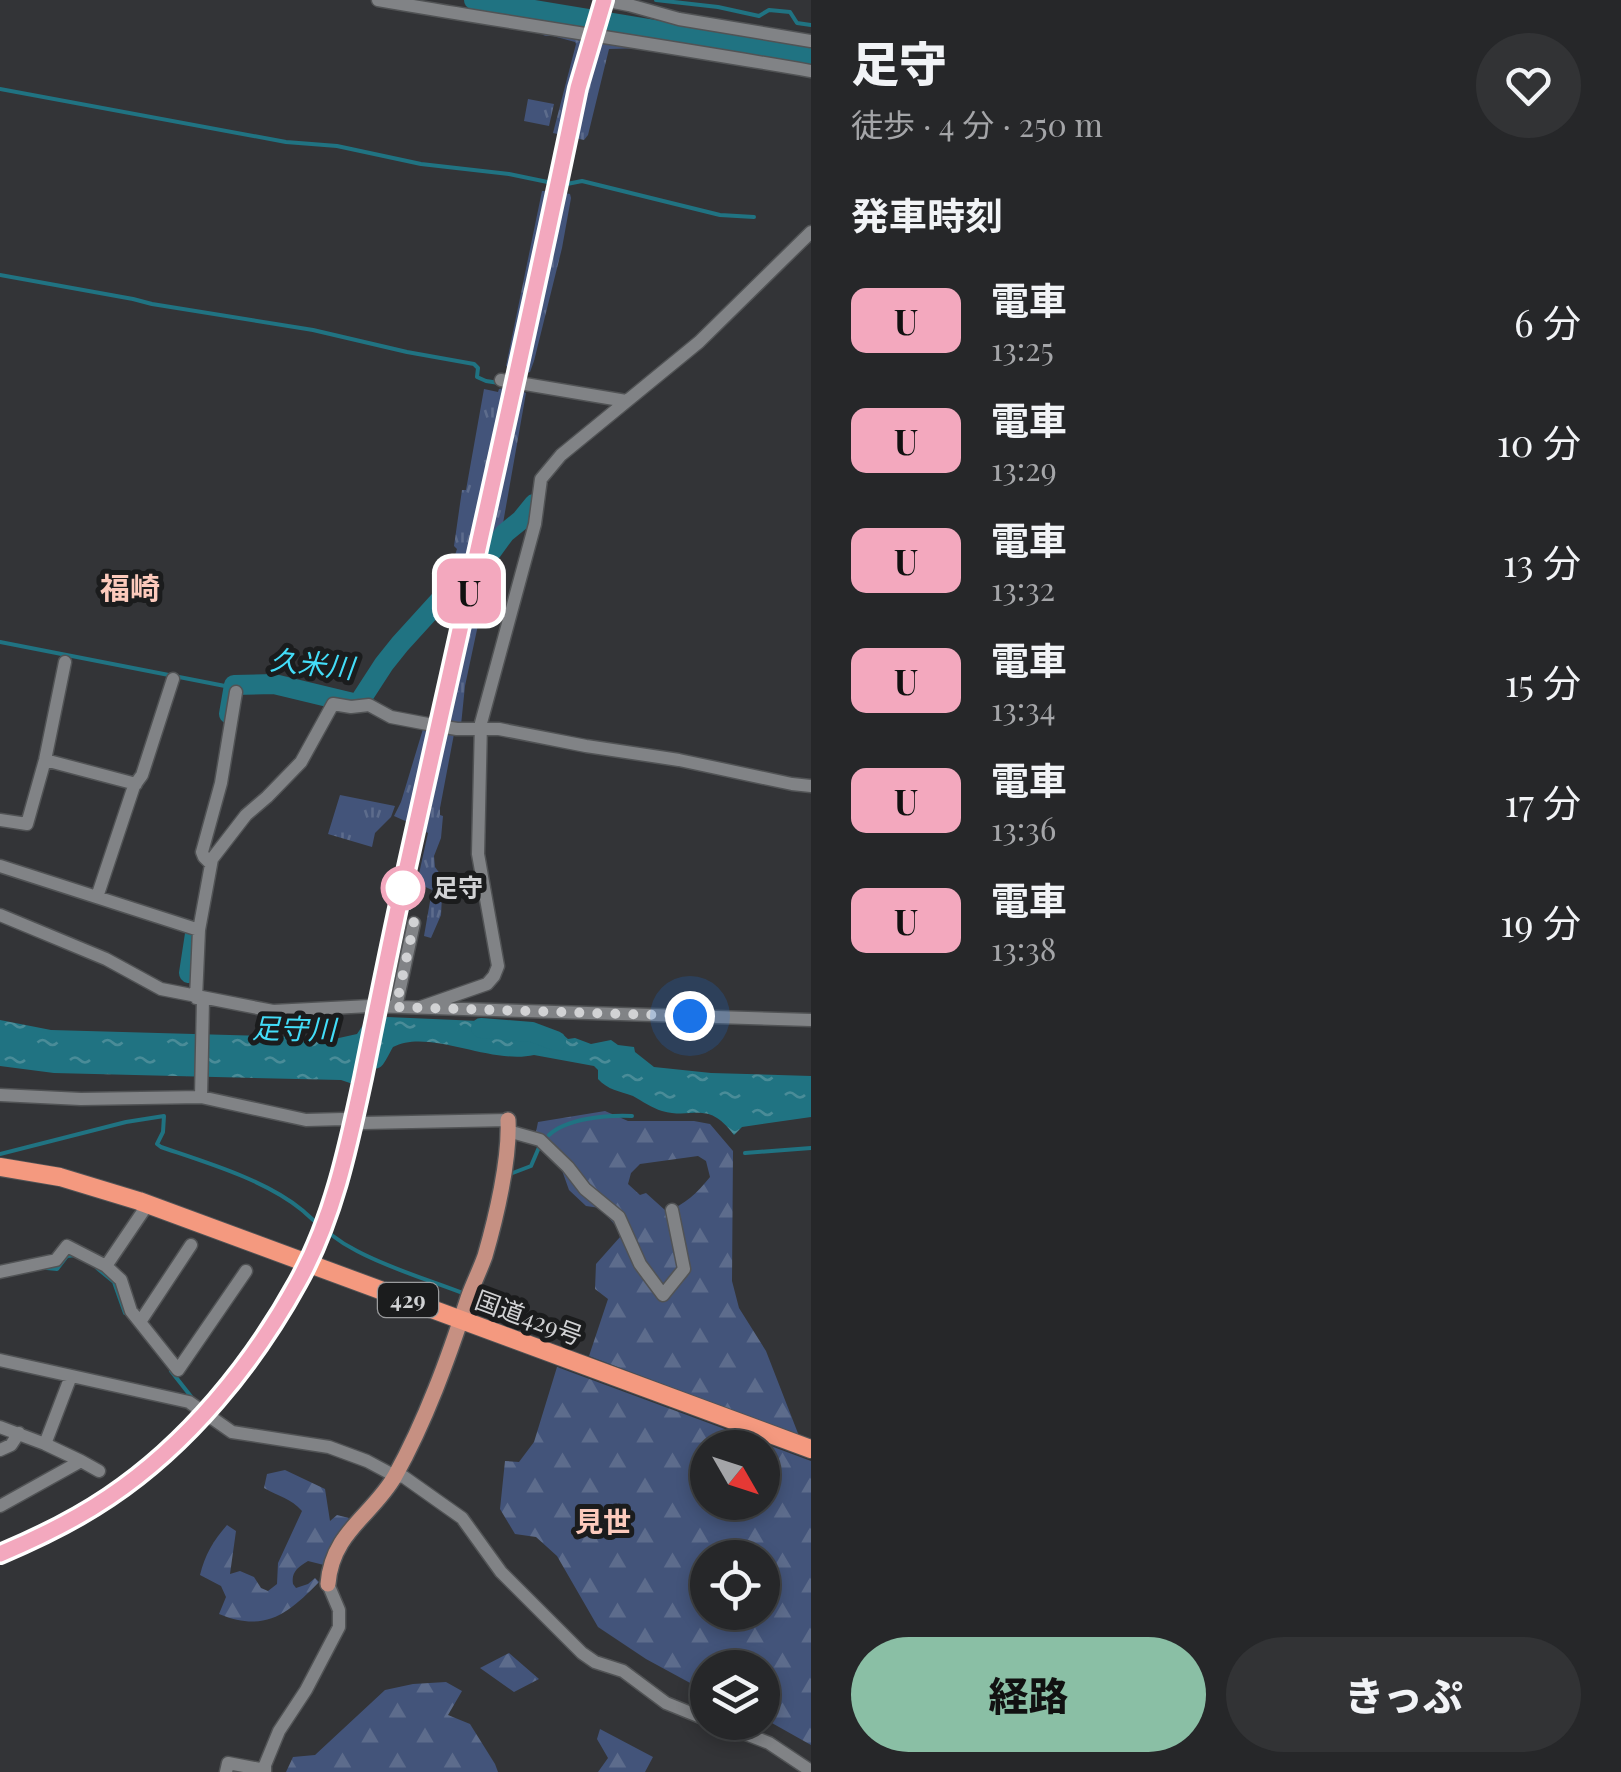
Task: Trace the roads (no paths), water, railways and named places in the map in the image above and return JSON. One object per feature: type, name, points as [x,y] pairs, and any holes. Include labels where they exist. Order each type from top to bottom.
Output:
[{"type":"highway","name":"国道429号","points":[[0,1167],[60,1177],[148,1204],[811,1449]]},
{"type":"main road","points":[[328,1584],[329,1566],[339,1544],[395,1476],[462,1320],[492,1231],[508,1126]]},
{"type":"street","points":[[378,0],[811,71]]},
{"type":"street","points":[[603,0],[679,19],[811,41]]},
{"type":"street","points":[[421,1007],[487,984],[498,966],[478,854],[481,729],[535,524],[541,480],[560,456],[699,342],[811,232]]},
{"type":"street","points":[[501,380],[626,401]]},
{"type":"street","points":[[0,821],[27,824],[65,662]]},
{"type":"street","points":[[97,897],[174,679]]},
{"type":"street","points":[[210,864],[202,852],[221,783],[236,692]]},
{"type":"street","points":[[202,1094],[199,930],[210,864],[246,815],[300,762],[333,704],[369,706],[391,717],[449,728],[499,729],[811,786]]},
{"type":"street","points":[[45,760],[136,784]]},
{"type":"street","points":[[0,866],[199,930]]},
{"type":"street","points":[[0,915],[106,958],[161,989],[201,1002],[273,1012],[370,1006],[811,1020]]},
{"type":"street","points":[[396,1007],[414,923]]},
{"type":"street","points":[[0,1095],[81,1100],[202,1094],[306,1120],[448,1119],[508,1126],[540,1140],[585,1189],[619,1217],[640,1264],[663,1294],[684,1268],[672,1210]]},
{"type":"street","points":[[106,1266],[148,1204]]},
{"type":"street","points":[[140,1322],[191,1245]]},
{"type":"street","points":[[0,1272],[56,1260],[67,1246],[106,1266],[121,1280],[130,1310],[178,1370],[246,1270]]},
{"type":"street","points":[[0,1360],[189,1402],[232,1432],[329,1447],[395,1476],[404,1476],[462,1518],[492,1563],[582,1653],[623,1672],[666,1703],[690,1713]]},
{"type":"street","points":[[45,1444],[71,1376]]},
{"type":"street","points":[[0,1427],[98,1470]]},
{"type":"street","points":[[0,1450],[11,1445],[19,1433]]},
{"type":"street","points":[[0,1506],[81,1461]]},
{"type":"street","points":[[226,1772],[228,1763],[265,1771],[279,1731],[339,1627],[339,1610],[328,1584]]},
{"type":"street","points":[[762,1740],[811,1771]]},
{"type":"water","points":[[367,1019],[502,1022],[510,1025],[509,1035],[547,1030],[591,1044],[611,1040],[634,1047],[654,1067],[811,1076],[811,1117],[742,1127],[734,1135],[716,1117],[662,1111],[610,1088],[598,1079],[594,1066],[424,1042],[393,1047],[379,1068],[354,1067],[353,1084],[341,1080],[54,1073],[0,1066],[0,1020],[51,1030],[339,1038],[357,1034]]},
{"type":"waterway","points":[[474,0],[811,56]]},
{"type":"waterway","points":[[656,0],[759,16],[769,10],[790,12],[797,23],[811,25]]},
{"type":"waterway","points":[[0,89],[421,164],[509,174],[562,185],[582,181],[720,215],[754,217]]},
{"type":"waterway","points":[[0,275],[313,330],[474,364],[477,377],[499,383]]},
{"type":"waterway","name":"久米川","points":[[229,714],[234,685],[274,684],[353,703],[360,701],[400,644],[470,567],[486,559],[534,504]]},
{"type":"waterway","points":[[0,642],[234,685]]},
{"type":"waterway","name":"久米川","points":[[189,973],[195,934]]},
{"type":"waterway","name":"足守川","points":[[481,1028],[532,1032],[556,1041]]},
{"type":"waterway","points":[[0,1154],[164,1116],[157,1144],[161,1147],[253,1181],[287,1199],[357,1251],[465,1294]]},
{"type":"waterway","points":[[549,1135],[577,1121],[632,1116]]},
{"type":"waterway","points":[[510,1174],[531,1166],[540,1145]]},
{"type":"waterway","points":[[745,1153],[811,1148]]},
{"type":"waterway","points":[[47,1268],[57,1269],[67,1256],[76,1255]]},
{"type":"waterway","points":[[97,1268],[114,1282],[125,1313]]},
{"type":"waterway","points":[[171,1371],[193,1399]]},
{"type":"railway","points":[[0,1554],[109,1497],[166,1453],[193,1426],[266,1337],[302,1275],[323,1226],[353,1123],[579,87],[603,0]]},
{"type":"train","name":"U","points":[[0,1554],[112,1496],[208,1410],[278,1317],[301,1277],[334,1198],[578,88],[604,0]]},
{"type":"place","name":"足守","points":[[403,888]]},
{"type":"district","name":"福崎","points":[[130,589]]},
{"type":"district","name":"見世","points":[[603,1522]]}]
